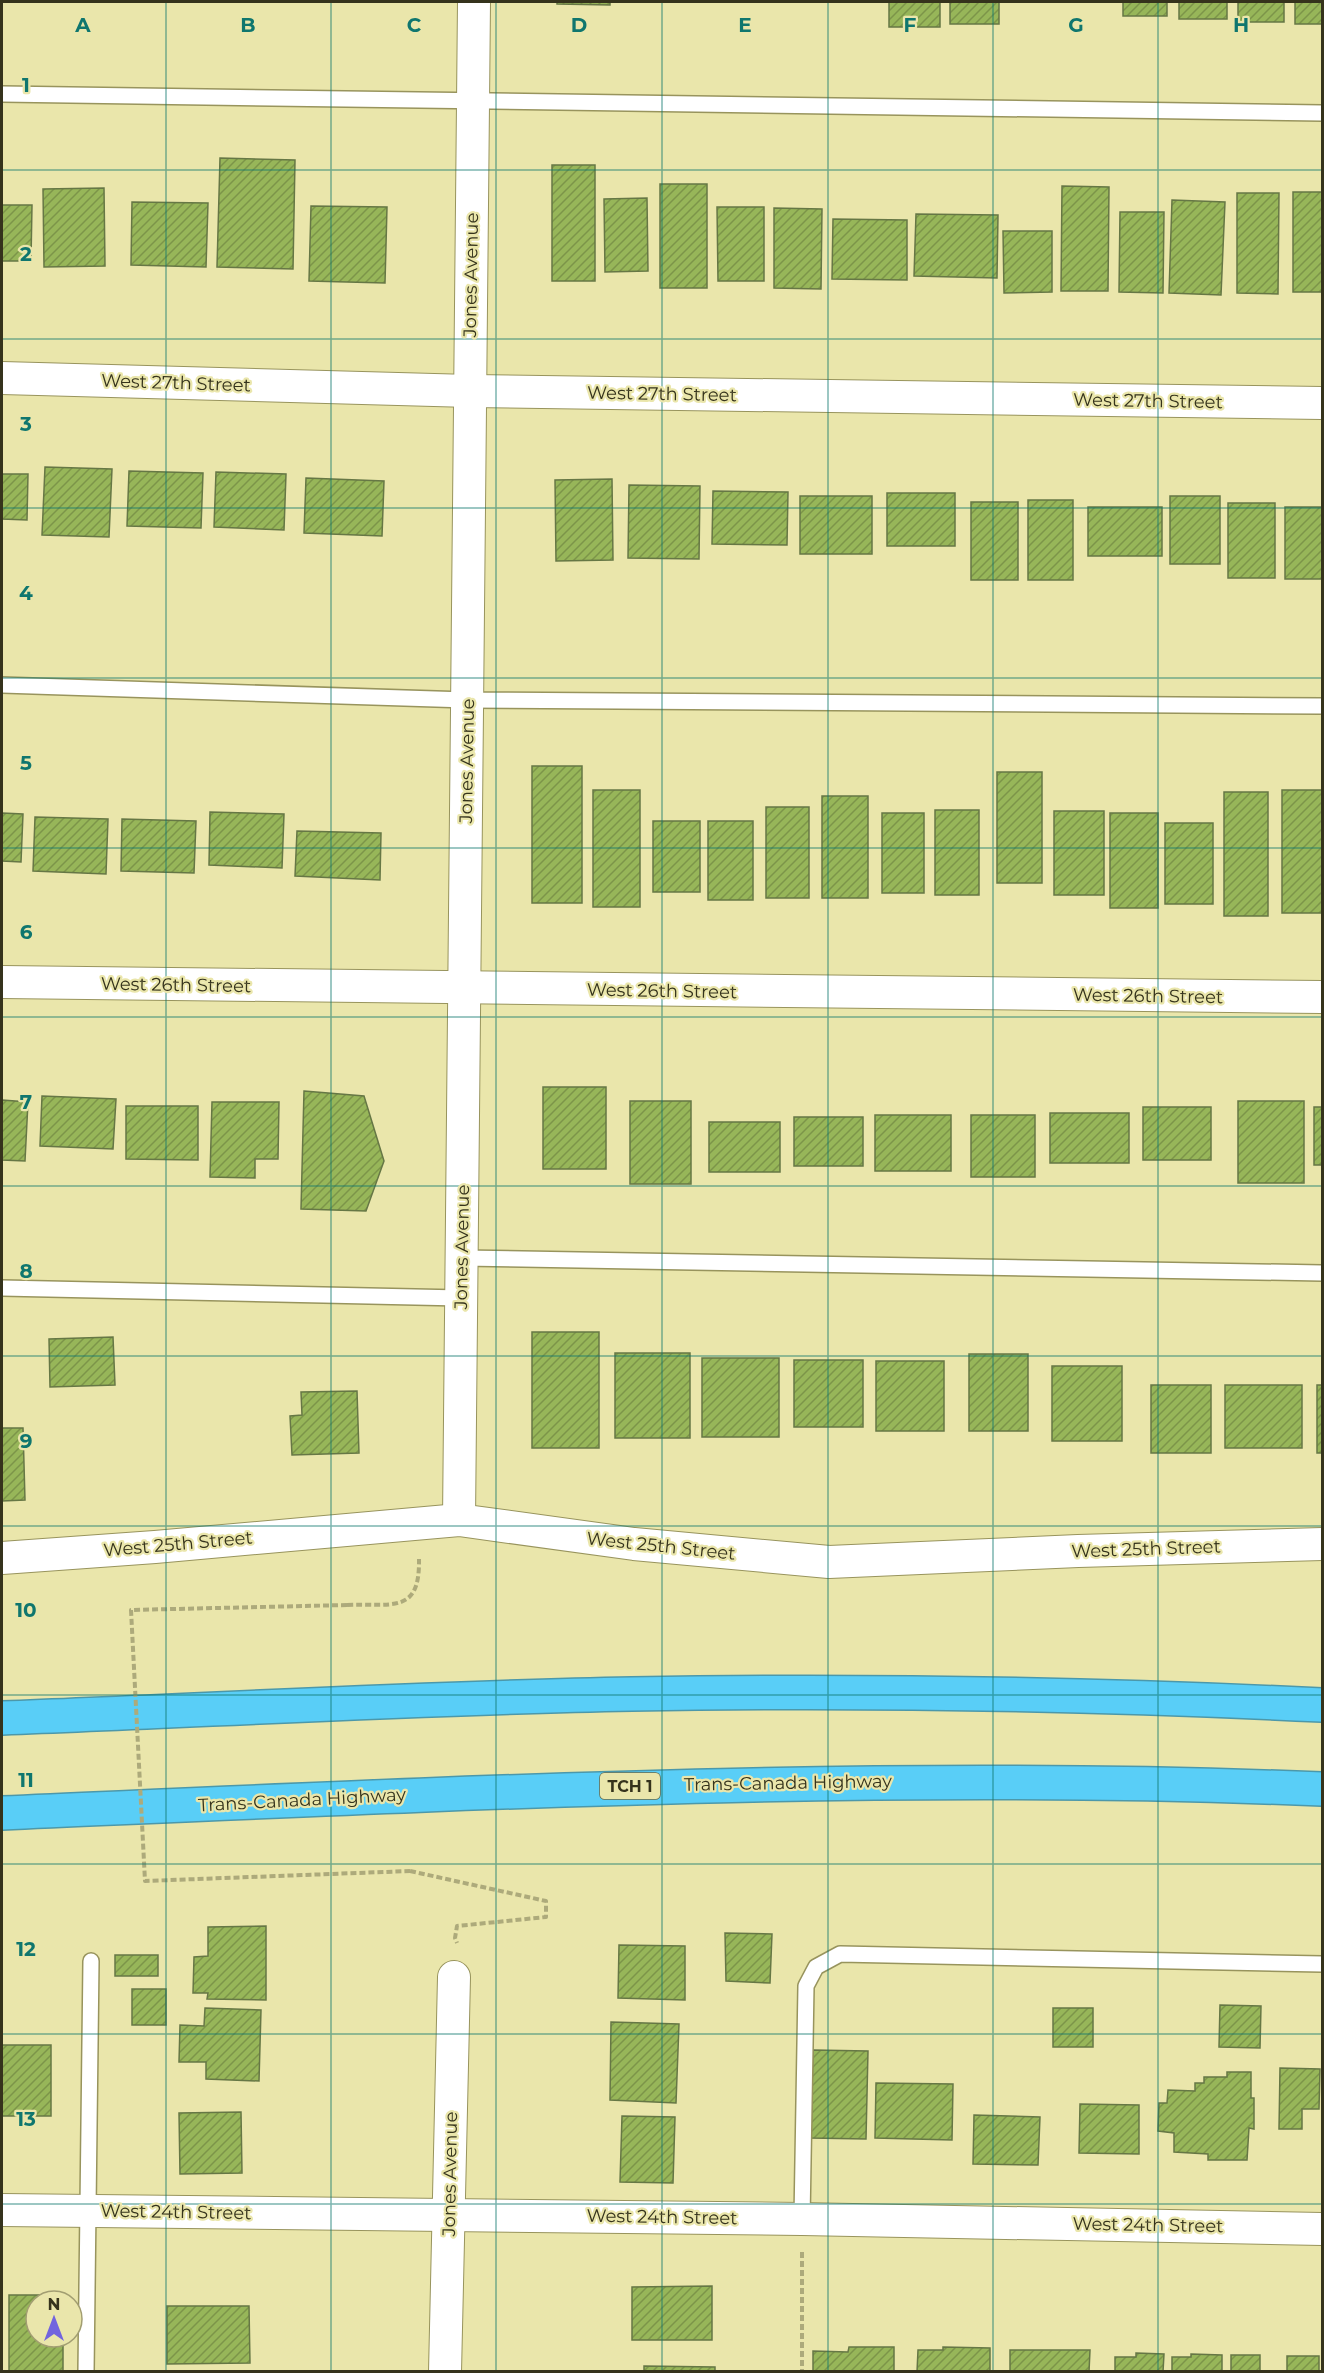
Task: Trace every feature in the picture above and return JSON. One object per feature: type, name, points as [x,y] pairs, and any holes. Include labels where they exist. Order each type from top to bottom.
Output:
[{"type":"highway","points":[[1056,1696],[1323,1686]]},
{"type":"highway","points":[[2,1718],[630,1694],[837,1693],[1056,1696],[1323,1705]]},
{"type":"highway","name":"Trans-Canada Highway","points":[[2,1813],[621,1787],[826,1782],[1054,1781],[1323,1789]]},
{"type":"highway","points":[[1259,1786],[1323,1794]]},
{"type":"street","name":"Jones Avenue","points":[[459,1520],[474,2]]},
{"type":"street","name":"West 27th Street","points":[[2,378],[470,392],[1323,403]]},
{"type":"street","name":"West 26th Street","points":[[2,982],[1323,997]]},
{"type":"street","name":"West 25th Street","points":[[2,1558],[459,1520],[634,1544],[830,1562],[1078,1551],[1323,1544]]},
{"type":"street","name":"Jones Avenue","points":[[445,2372],[454,1977]]},
{"type":"street","name":"West 24th Street","points":[[2,2210],[802,2219],[1323,2229]]},
{"type":"lane","points":[[2,94],[1323,113]]},
{"type":"lane","points":[[2,686],[467,700],[1323,706]]},
{"type":"lane","points":[[462,1258],[1323,1273]]},
{"type":"lane","points":[[2,1288],[461,1298]]},
{"type":"lane","points":[[802,2219],[806,1986],[816,1967],[840,1954],[1323,1964]]},
{"type":"lane","points":[[86,2372],[91,1961]]},
{"type":"path","points":[[419,1549],[416,1591],[409,1599],[400,1603],[131,1610],[145,1881],[410,1871],[546,1901],[546,1917],[457,1926]]},
{"type":"path","points":[[802,2219],[802,2372]]},
{"type":"building","points":[[557,2],[610,2],[610,5],[557,4]]},
{"type":"building","points":[[889,2],[940,2],[940,27],[889,27]]},
{"type":"building","points":[[950,2],[999,2],[999,24],[950,24]]},
{"type":"building","points":[[1123,2],[1167,2],[1167,16],[1123,16]]},
{"type":"building","points":[[1179,2],[1227,2],[1227,19],[1179,19]]},
{"type":"building","points":[[1238,2],[1284,2],[1284,22],[1238,22]]},
{"type":"building","points":[[1295,2],[1322,2],[1322,24],[1295,24]]},
{"type":"building","points":[[220,158],[295,160],[293,269],[217,267]]},
{"type":"building","points":[[552,165],[595,165],[595,281],[552,281]]},
{"type":"building","points":[[660,184],[707,184],[707,288],[660,288]]},
{"type":"building","points":[[1062,186],[1109,187],[1108,291],[1061,291]]},
{"type":"building","points":[[104,188],[105,266],[44,267],[43,189]]},
{"type":"building","points":[[1293,192],[1322,192],[1322,292],[1293,292]]},
{"type":"building","points":[[1237,193],[1279,193],[1278,294],[1237,293]]},
{"type":"building","points":[[647,198],[648,271],[605,272],[604,199]]},
{"type":"building","points":[[1172,200],[1225,202],[1221,295],[1169,293]]},
{"type":"building","points":[[132,202],[208,203],[206,267],[131,265]]},
{"type":"building","points":[[2,205],[32,205],[31,261],[2,261]]},
{"type":"building","points":[[311,206],[387,207],[385,283],[309,281]]},
{"type":"building","points":[[717,207],[764,207],[764,281],[718,281]]},
{"type":"building","points":[[774,208],[822,209],[821,289],[774,288]]},
{"type":"building","points":[[1120,212],[1164,212],[1163,293],[1119,292]]},
{"type":"building","points":[[916,214],[998,215],[997,278],[914,276]]},
{"type":"building","points":[[833,219],[907,220],[907,280],[832,279]]},
{"type":"building","points":[[1003,231],[1052,231],[1052,292],[1004,293]]},
{"type":"building","points":[[45,467],[112,469],[109,537],[42,535]]},
{"type":"building","points":[[129,471],[203,473],[201,528],[127,526]]},
{"type":"building","points":[[216,472],[286,474],[284,530],[214,527]]},
{"type":"building","points":[[2,474],[28,474],[27,520],[2,519]]},
{"type":"building","points":[[306,478],[384,481],[382,536],[304,533]]},
{"type":"building","points":[[612,479],[613,560],[556,561],[555,480]]},
{"type":"building","points":[[629,485],[700,486],[699,559],[628,558]]},
{"type":"building","points":[[713,491],[788,492],[787,545],[712,544]]},
{"type":"building","points":[[887,493],[955,493],[955,546],[887,546]]},
{"type":"building","points":[[800,496],[872,496],[872,554],[800,554]]},
{"type":"building","points":[[1170,496],[1220,496],[1220,564],[1170,564]]},
{"type":"building","points":[[1028,500],[1073,500],[1073,580],[1028,580]]},
{"type":"building","points":[[971,502],[1018,502],[1018,580],[971,580]]},
{"type":"building","points":[[1228,503],[1275,503],[1275,578],[1228,578]]},
{"type":"building","points":[[1088,507],[1162,507],[1162,556],[1088,556]]},
{"type":"building","points":[[1285,507],[1322,507],[1322,579],[1285,579]]},
{"type":"building","points":[[532,766],[582,766],[582,903],[532,903]]},
{"type":"building","points":[[997,772],[1042,772],[1042,883],[997,883]]},
{"type":"building","points":[[593,790],[640,790],[640,907],[593,907]]},
{"type":"building","points":[[1282,790],[1322,790],[1322,913],[1282,913]]},
{"type":"building","points":[[1224,792],[1268,792],[1268,916],[1224,916]]},
{"type":"building","points":[[822,796],[868,796],[868,898],[822,898]]},
{"type":"building","points":[[766,807],[809,807],[809,898],[766,898]]},
{"type":"building","points":[[935,810],[979,810],[979,895],[935,895]]},
{"type":"building","points":[[1054,811],[1104,811],[1104,895],[1054,895]]},
{"type":"building","points":[[210,812],[284,814],[282,868],[209,865]]},
{"type":"building","points":[[2,813],[23,814],[21,862],[2,861]]},
{"type":"building","points":[[882,813],[924,813],[924,893],[882,893]]},
{"type":"building","points":[[1110,813],[1158,813],[1158,908],[1110,908]]},
{"type":"building","points":[[35,817],[108,819],[106,874],[33,871]]},
{"type":"building","points":[[122,819],[196,821],[194,873],[121,871]]},
{"type":"building","points":[[653,821],[700,821],[700,892],[653,892]]},
{"type":"building","points":[[708,821],[753,821],[753,900],[708,900]]},
{"type":"building","points":[[1165,823],[1213,823],[1213,904],[1165,904]]},
{"type":"building","points":[[297,831],[381,833],[380,880],[295,876]]},
{"type":"building","points":[[543,1087],[606,1087],[606,1169],[543,1169]]},
{"type":"building","points":[[304,1091],[364,1096],[384,1161],[366,1211],[301,1209]]},
{"type":"building","points":[[42,1096],[116,1099],[113,1149],[40,1146]]},
{"type":"building","points":[[2,1100],[28,1102],[25,1161],[2,1160]]},
{"type":"building","points":[[630,1101],[691,1101],[691,1184],[630,1184]]},
{"type":"building","points":[[1238,1101],[1304,1101],[1304,1183],[1238,1183]]},
{"type":"building","points":[[212,1102],[279,1102],[278,1159],[255,1159],[255,1178],[210,1177]]},
{"type":"building","points":[[126,1106],[198,1106],[198,1160],[126,1159]]},
{"type":"building","points":[[1143,1107],[1211,1107],[1211,1160],[1143,1160]]},
{"type":"building","points":[[1314,1107],[1322,1107],[1322,1165],[1314,1165]]},
{"type":"building","points":[[1050,1113],[1129,1113],[1129,1163],[1050,1163]]},
{"type":"building","points":[[875,1115],[951,1115],[951,1171],[875,1171]]},
{"type":"building","points":[[971,1115],[1035,1115],[1035,1177],[971,1177]]},
{"type":"building","points":[[794,1117],[863,1117],[863,1166],[794,1166]]},
{"type":"building","points":[[709,1122],[780,1122],[780,1172],[709,1172]]},
{"type":"building","points":[[532,1332],[599,1332],[599,1448],[532,1448]]},
{"type":"building","points":[[113,1337],[115,1385],[50,1387],[49,1339]]},
{"type":"building","points":[[615,1353],[690,1353],[690,1438],[615,1438]]},
{"type":"building","points":[[969,1354],[1028,1354],[1028,1431],[969,1431]]},
{"type":"building","points":[[702,1358],[779,1358],[779,1437],[702,1437]]},
{"type":"building","points":[[794,1360],[863,1360],[863,1427],[794,1427]]},
{"type":"building","points":[[876,1361],[944,1361],[944,1431],[876,1431]]},
{"type":"building","points":[[1052,1366],[1122,1366],[1122,1441],[1052,1441]]},
{"type":"building","points":[[1151,1385],[1211,1385],[1211,1453],[1151,1453]]},
{"type":"building","points":[[1225,1385],[1302,1385],[1302,1448],[1225,1448]]},
{"type":"building","points":[[1317,1385],[1322,1385],[1322,1453],[1317,1453]]},
{"type":"building","points":[[357,1391],[359,1453],[292,1455],[290,1416],[302,1415],[301,1392]]},
{"type":"building","points":[[2,1428],[23,1428],[25,1500],[2,1501]]},
{"type":"building","points":[[266,1926],[266,2000],[207,1999],[208,1993],[193,1993],[194,1957],[208,1956],[208,1927]]},
{"type":"building","points":[[725,1933],[772,1934],[770,1983],[726,1981]]},
{"type":"building","points":[[619,1945],[685,1946],[685,2000],[618,1998]]},
{"type":"building","points":[[115,1955],[158,1955],[158,1976],[115,1976]]},
{"type":"building","points":[[132,1989],[166,1989],[166,2025],[132,2025]]},
{"type":"building","points":[[1220,2005],[1261,2006],[1260,2048],[1219,2047]]},
{"type":"building","points":[[205,2008],[261,2010],[259,2081],[206,2079],[206,2062],[179,2062],[180,2025],[204,2026]]},
{"type":"building","points":[[1053,2008],[1093,2008],[1093,2047],[1053,2047]]},
{"type":"building","points":[[611,2022],[679,2024],[676,2103],[610,2100]]},
{"type":"building","points":[[2,2045],[51,2045],[51,2116],[2,2116]]},
{"type":"building","points":[[813,2050],[868,2051],[866,2139],[811,2138]]},
{"type":"building","points":[[1280,2068],[1320,2069],[1319,2109],[1302,2109],[1302,2129],[1279,2129]]},
{"type":"building","points":[[1227,2072],[1251,2072],[1254,2129],[1249,2128],[1247,2160],[1208,2160],[1208,2154],[1174,2152],[1174,2133],[1158,2131],[1159,2103],[1167,2103],[1168,2090],[1195,2091],[1195,2083],[1204,2083],[1204,2077],[1227,2077]]},
{"type":"building","points":[[876,2083],[953,2084],[952,2140],[875,2138]]},
{"type":"building","points":[[1080,2104],[1139,2105],[1139,2154],[1079,2153]]},
{"type":"building","points":[[241,2112],[242,2173],[180,2174],[179,2113]]},
{"type":"building","points":[[974,2115],[1040,2117],[1038,2165],[973,2164]]},
{"type":"building","points":[[622,2116],[675,2117],[673,2183],[620,2182]]},
{"type":"building","points":[[712,2286],[712,2340],[632,2340],[632,2287]]},
{"type":"building","points":[[9,2295],[24,2295],[24,2349],[63,2349],[63,2372],[9,2372]]},
{"type":"building","points":[[167,2306],[249,2306],[250,2363],[167,2364]]},
{"type":"building","points":[[849,2347],[894,2347],[894,2372],[813,2372],[813,2351],[848,2352]]},
{"type":"building","points":[[943,2347],[990,2348],[990,2372],[917,2372],[918,2350],[943,2350]]},
{"type":"building","points":[[1010,2350],[1090,2350],[1089,2372],[1010,2372]]},
{"type":"building","points":[[1136,2353],[1164,2354],[1163,2372],[1115,2372],[1115,2357],[1136,2357]]},
{"type":"building","points":[[1191,2354],[1222,2355],[1222,2372],[1172,2372],[1172,2357],[1191,2357]]},
{"type":"building","points":[[1231,2355],[1260,2355],[1260,2372],[1231,2372]]},
{"type":"building","points":[[1287,2356],[1319,2356],[1319,2372],[1287,2372]]},
{"type":"building","points":[[644,2366],[715,2367],[715,2372],[644,2372]]}]
